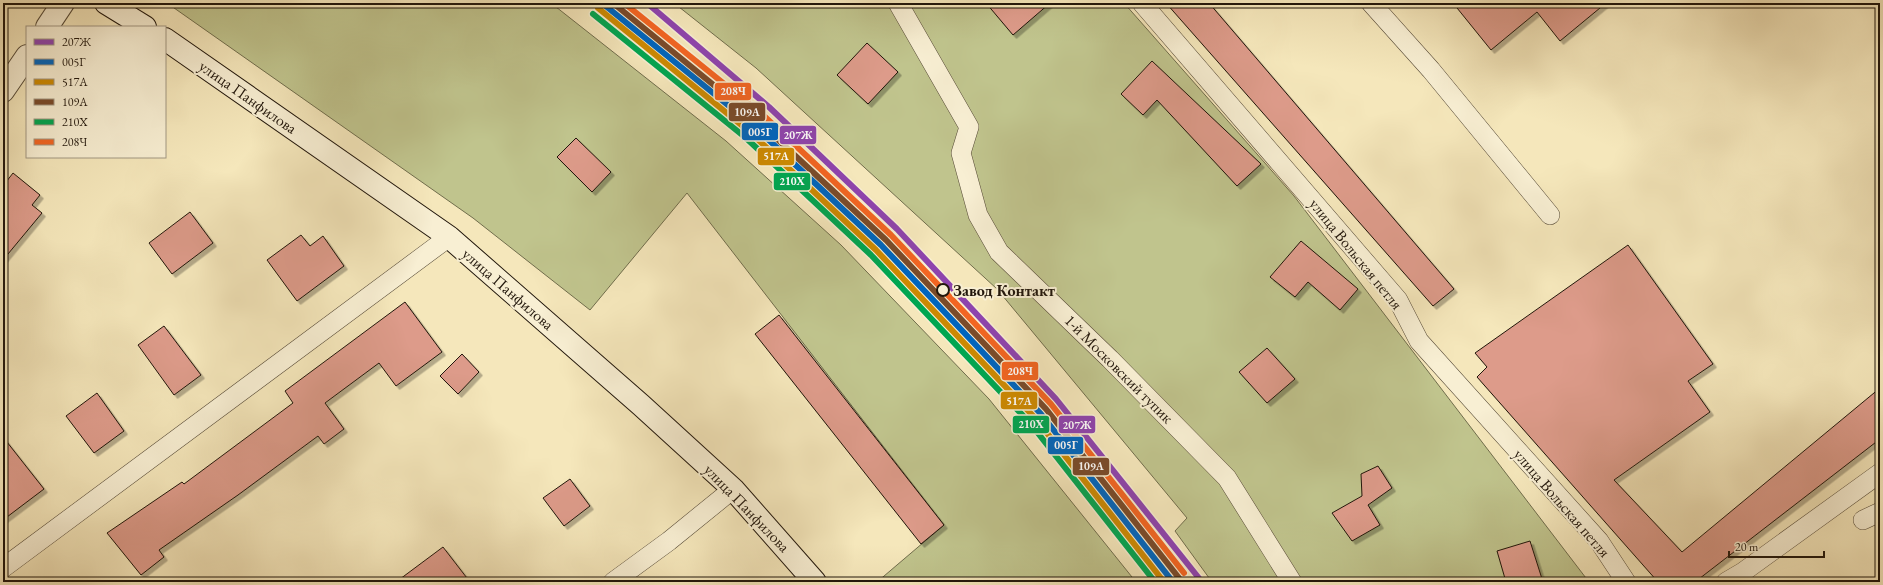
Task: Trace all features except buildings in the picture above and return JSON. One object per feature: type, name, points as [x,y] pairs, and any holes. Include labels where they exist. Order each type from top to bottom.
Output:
[{"type":"main road","points":[[48,26],[62,3]]},
{"type":"main road","points":[[106,3],[144,26]]},
{"type":"main road","name":"улица Панфилова","points":[[166,40],[450,237],[641,405],[733,489],[815,582]]},
{"type":"main road","points":[[3,91],[26,57]]},
{"type":"lane","name":"1-й Московский тупик","points":[[898,3],[969,127],[961,153],[978,215],[1000,252],[1110,359],[1227,478],[1292,582]]},
{"type":"lane","name":"улица Вольская петля","points":[[1142,3],[1398,300],[1419,341],[1599,541],[1626,582]]},
{"type":"lane","points":[[1371,3],[1431,70],[1550,216]]},
{"type":"lane","points":[[3,568],[450,237]]},
{"type":"lane","points":[[1726,582],[1747,577],[1880,473]]},
{"type":"lane","points":[[612,582],[669,541],[733,489]]},
{"type":"lane","points":[[1863,520],[1880,512]]},
{"type":"green space","points":[[167,3],[551,3],[726,141],[841,245],[989,399],[1136,582],[877,582],[944,525],[687,193],[590,310],[473,218]]},
{"type":"green space","points":[[674,3],[1124,3],[1294,196],[1589,582],[1212,582],[1175,531],[1187,518],[997,289],[756,68]]},
{"type":"transit line","name":"005Г","points":[[602,3],[755,127],[881,245],[1041,414],[1173,582]]},
{"type":"transit line","name":"109А","points":[[613,3],[759,122],[886,240],[1046,409],[1179,578]]},
{"type":"transit line","name":"208Ч","points":[[624,3],[764,116],[891,235],[1051,404],[1184,573]]},
{"type":"transit line","name":"207Ж","points":[[647,3],[769,107],[897,229],[1056,399],[1202,582]]},
{"type":"transit line","name":"517А","points":[[598,8],[750,132],[876,250],[1036,419],[1164,582]]},
{"type":"transit line","name":"210Х","points":[[593,14],[746,138],[871,255],[1030,423],[1155,582]]},
{"type":"place","name":"Завод Контакт","points":[[943,290]]}]
